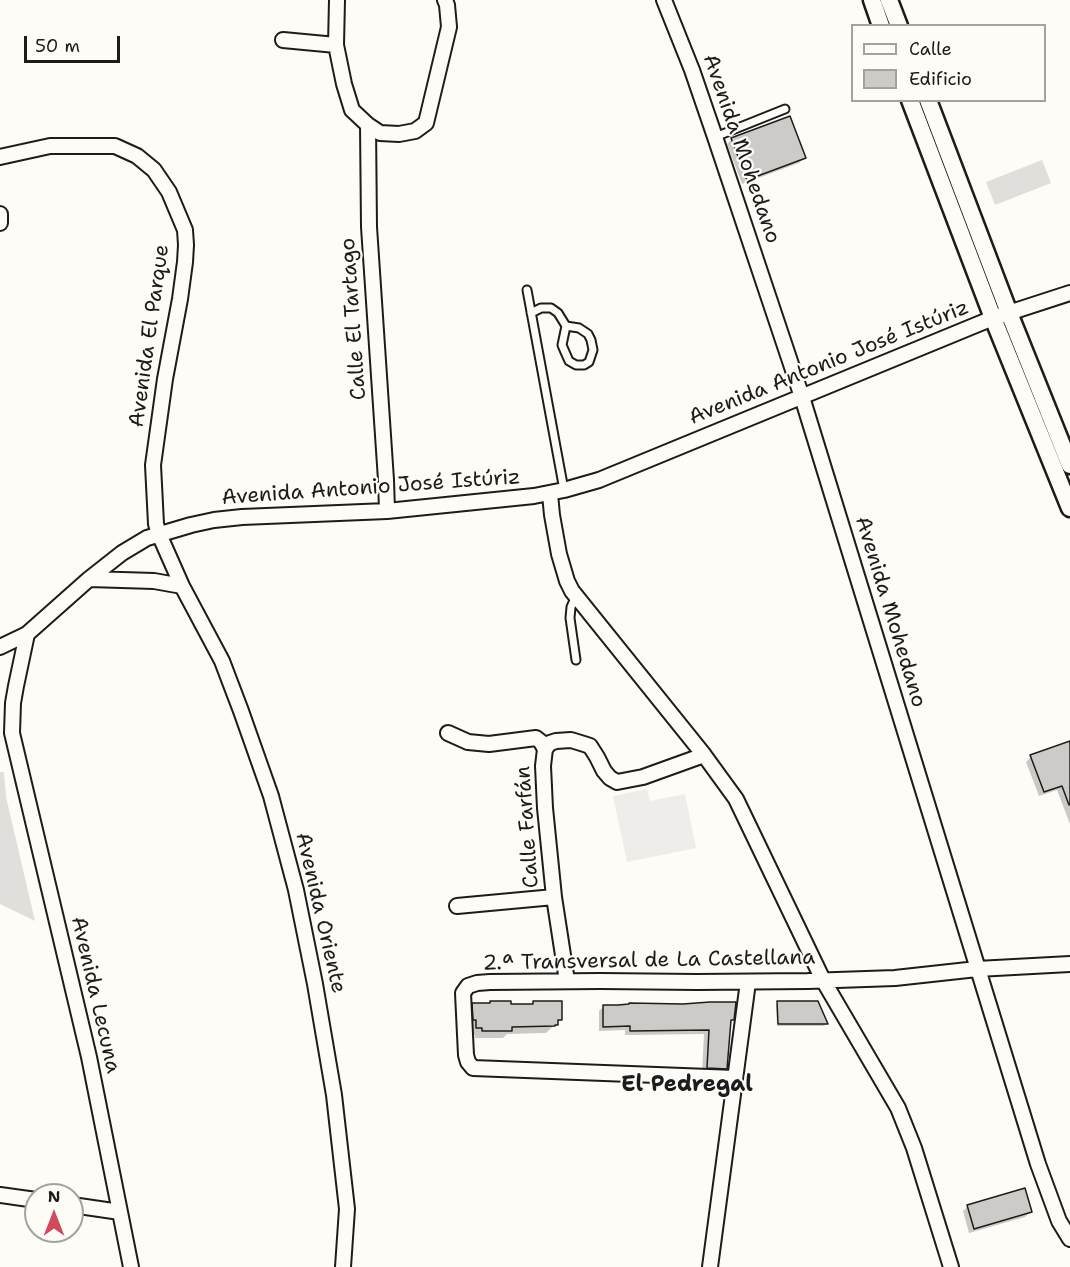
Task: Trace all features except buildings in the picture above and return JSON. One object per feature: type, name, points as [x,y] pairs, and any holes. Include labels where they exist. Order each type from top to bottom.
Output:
[{"type":"street","points":[[337,0],[336,45],[352,110],[368,125],[381,133],[399,134],[415,131],[426,123],[449,27],[445,0]]},
{"type":"street","name":"Avenida Mohedano","points":[[664,0],[692,70],[802,397],[1038,1164],[1059,1221],[1070,1239]]},
{"type":"street","points":[[872,0],[880,24]]},
{"type":"street","points":[[889,0],[898,24]]},
{"type":"street","points":[[283,40],[336,45]]},
{"type":"street","points":[[911,102],[1001,316],[1070,465]]},
{"type":"street","points":[[929,102],[1001,316],[1070,508]]},
{"type":"street","name":"Calle El Tartago","points":[[368,125],[369,227],[387,511]]},
{"type":"street","name":"Avenida El Parque","points":[[0,157],[50,146],[115,146],[137,156],[154,170],[169,192],[179,213],[185,230],[185,262],[153,465],[156,524],[159,534]]},
{"type":"street","points":[[0,214],[0,223]]},
{"type":"street","name":"Avenida Antonio José Istúriz","points":[[0,647],[27,634],[89,579],[137,543],[159,534],[214,520],[242,517],[387,511],[549,494],[598,480],[1001,316],[1070,292]]},
{"type":"street","points":[[549,494],[559,554],[567,581],[576,596],[704,755],[736,799],[823,980],[898,1108],[914,1148],[951,1267]]},
{"type":"street","name":"Avenida Oriente","points":[[159,534],[182,585],[222,661],[271,796],[296,890],[334,1095],[347,1209],[343,1267]]},
{"type":"street","points":[[89,579],[154,581],[182,585]]},
{"type":"street","name":"Avenida Lecuna","points":[[27,634],[13,703],[12,734],[89,1057],[131,1267]]},
{"type":"street","name":"Avenida Lecuna","points":[[0,720],[12,734]]},
{"type":"street","points":[[448,733],[468,742],[489,744],[536,738],[545,749]]},
{"type":"street","name":"Calle Farfán","points":[[567,981],[554,897],[543,766],[545,749],[550,743],[571,740],[590,746],[604,771],[617,782],[643,777],[704,755]]},
{"type":"street","points":[[457,906],[554,897]]},
{"type":"street","name":"2.ª Transversal de La Castellana","points":[[735,1078],[473,1068],[466,1055],[463,993],[468,986],[490,982],[747,982],[895,978],[977,969],[1070,964]]},
{"type":"street","points":[[710,1267],[747,982]]},
{"type":"street","points":[[0,1195],[24,1198]]},
{"type":"street","points":[[84,1207],[120,1212]]},
{"type":"lane","points":[[715,137],[785,109]]},
{"type":"lane","points":[[527,290],[564,490]]},
{"type":"lane","points":[[531,313],[541,308],[551,308],[558,313],[566,326],[562,345],[569,361],[576,365],[584,365],[589,362],[593,350],[591,340],[588,334],[579,328],[566,326]]},
{"type":"lane","points":[[576,596],[571,607],[570,618],[576,660]]},
{"type":"shaded area","points":[[1042,160],[1051,183],[995,205],[986,182]]},
{"type":"shaded area","points":[[0,772],[4,772],[6,797],[35,921],[0,904]]},
{"type":"shaded area","points":[[647,789],[650,801],[685,794],[696,848],[627,862],[613,796]]},
{"type":"district","name":"El Pedregal","points":[[687,1085]]}]
